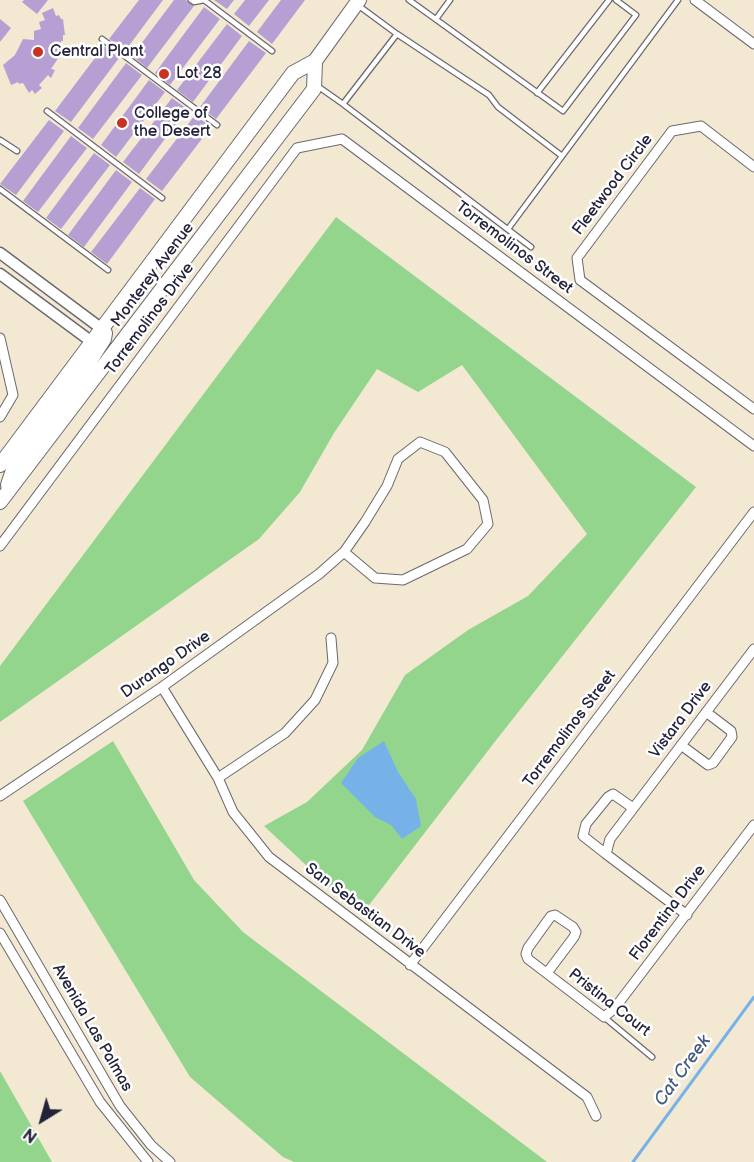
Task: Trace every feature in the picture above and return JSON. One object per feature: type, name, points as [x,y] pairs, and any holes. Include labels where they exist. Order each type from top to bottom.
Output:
[{"type":"main road","name":"Monterey Avenue","points":[[0,465],[293,74],[315,61],[357,2]]},
{"type":"main road","name":"Monterey Avenue","points":[[2,499],[314,89],[315,61]]},
{"type":"main road","points":[[2,499],[14,467],[28,444],[99,348],[105,333],[102,329]]},
{"type":"street","points":[[694,0],[753,40]]},
{"type":"street","name":"Fleetwood Circle","points":[[754,167],[701,126],[672,131],[577,258],[580,280],[754,409]]},
{"type":"street","name":"Torremolinos Street","points":[[342,139],[754,446]]},
{"type":"street","name":"Torremolinos Drive","points":[[0,546],[297,148],[342,139]]},
{"type":"street","points":[[0,253],[102,329]]},
{"type":"street","points":[[0,274],[92,342]]},
{"type":"street","points":[[0,338],[13,395],[0,417]]},
{"type":"street","name":"Durango Drive","points":[[0,796],[162,687],[319,574],[344,552],[365,522],[387,486],[398,459],[420,442],[446,452],[483,500],[488,524],[467,549],[403,580],[375,578],[344,552]]},
{"type":"street","name":"Torremolinos Street","points":[[410,965],[754,512]]},
{"type":"street","points":[[218,778],[285,734],[315,700],[333,663],[331,638]]},
{"type":"street","name":"Vistara Drive","points":[[606,854],[610,839],[754,649]]},
{"type":"street","name":"San Sebastian Drive","points":[[162,687],[218,778],[233,812],[269,856],[587,1097],[596,1116]]},
{"type":"street","points":[[681,745],[708,765],[713,764],[732,737],[731,731],[706,712]]},
{"type":"street","points":[[633,808],[613,794],[586,824],[583,836],[687,915]]},
{"type":"street","name":"Florentina Drive","points":[[604,1017],[614,1010],[754,825]]},
{"type":"street","name":"Avenida Las Palmas","points":[[0,900],[120,1106],[141,1133],[170,1162]]},
{"type":"street","name":"Pristina Court","points":[[547,973],[576,932],[573,927],[555,915],[551,916],[528,948],[526,954],[528,959],[604,1017]]},
{"type":"street","points":[[0,932],[14,924]]},
{"type":"street","name":"Avenida Las Palmas","points":[[0,932],[100,1102],[148,1162]]},
{"type":"lane","points":[[191,0],[194,2],[204,0],[272,51]]},
{"type":"lane","points":[[436,19],[450,0]]},
{"type":"lane","points":[[537,93],[609,0]]},
{"type":"lane","points":[[411,1],[563,111],[636,15],[616,0]]},
{"type":"lane","points":[[508,229],[678,0]]},
{"type":"lane","points":[[357,2],[397,33],[489,95],[498,107],[562,156]]},
{"type":"lane","points":[[344,104],[397,33]]},
{"type":"lane","points":[[102,39],[217,125]]},
{"type":"lane","points":[[314,84],[344,104],[531,247]]},
{"type":"lane","points":[[48,111],[162,198]]},
{"type":"lane","points":[[0,140],[17,151]]},
{"type":"lane","points":[[0,189],[108,270]]},
{"type":"lane","name":"Pristina Court","points":[[604,1017],[652,1057]]},
{"type":"green space","points":[[336,217],[696,487],[366,909],[337,894],[264,826],[307,802],[362,750],[405,675],[468,630],[528,596],[587,534],[462,365],[418,392],[377,369],[334,433],[300,492],[259,539],[0,722],[0,666]]},
{"type":"green space","points":[[113,741],[194,880],[243,932],[547,1162],[294,1162],[283,1157],[190,1077],[23,801]]},
{"type":"green space","points":[[0,1071],[52,1162],[0,1162]]},
{"type":"water","points":[[384,741],[398,772],[416,799],[421,826],[402,839],[391,825],[375,817],[341,783],[358,758]]},
{"type":"building","points":[[24,0],[48,0],[37,14],[22,2]]},
{"type":"building","points":[[139,0],[163,0],[125,51],[109,39]]},
{"type":"building","points":[[174,0],[186,0],[194,6],[147,68],[132,56]]},
{"type":"building","points":[[214,0],[234,0],[227,9]]},
{"type":"building","points":[[245,0],[269,0],[249,26],[234,14]]},
{"type":"building","points":[[281,0],[305,0],[272,44],[257,32]]},
{"type":"building","points":[[204,7],[220,19],[170,85],[155,73]]},
{"type":"building","name":"Central Plant","points":[[53,8],[56,16],[59,15],[63,19],[65,35],[61,41],[59,57],[51,69],[55,70],[51,78],[48,75],[39,85],[42,88],[35,94],[32,90],[29,93],[23,83],[18,82],[11,85],[3,65],[15,55],[23,39],[34,40],[34,31],[41,29],[39,22],[45,20],[42,13]]},
{"type":"building","points":[[0,19],[11,28],[0,42]]},
{"type":"building","points":[[227,24],[242,36],[193,102],[177,90]]},
{"type":"building","points":[[249,41],[266,53],[216,119],[200,107]]},
{"type":"building","points":[[104,46],[119,58],[71,122],[55,111]]},
{"type":"building","points":[[126,63],[142,75],[93,139],[78,128]]},
{"type":"building","points":[[149,80],[165,92],[116,157],[101,145]]},
{"type":"building","points":[[172,98],[187,109],[139,174],[123,162]]},
{"type":"building","points":[[195,115],[211,127],[162,191],[146,179]]},
{"type":"building","points":[[49,120],[64,131],[16,195],[0,184]]},
{"type":"building","points":[[71,136],[87,148],[38,212],[23,201]]},
{"type":"building","points":[[94,153],[110,165],[61,229],[46,218]]},
{"type":"building","points":[[116,170],[132,182],[84,247],[68,235]]},
{"type":"building","points":[[140,188],[155,199],[107,264],[91,252]]},
{"type":"waterway","name":"Cat Creek","points":[[633,1162],[754,997]]},
{"type":"place","name":"Central Plant","points":[[38,52]]},
{"type":"place","name":"Lot 28","points":[[164,74]]},
{"type":"place","name":"College of the Desert","points":[[122,123]]}]
